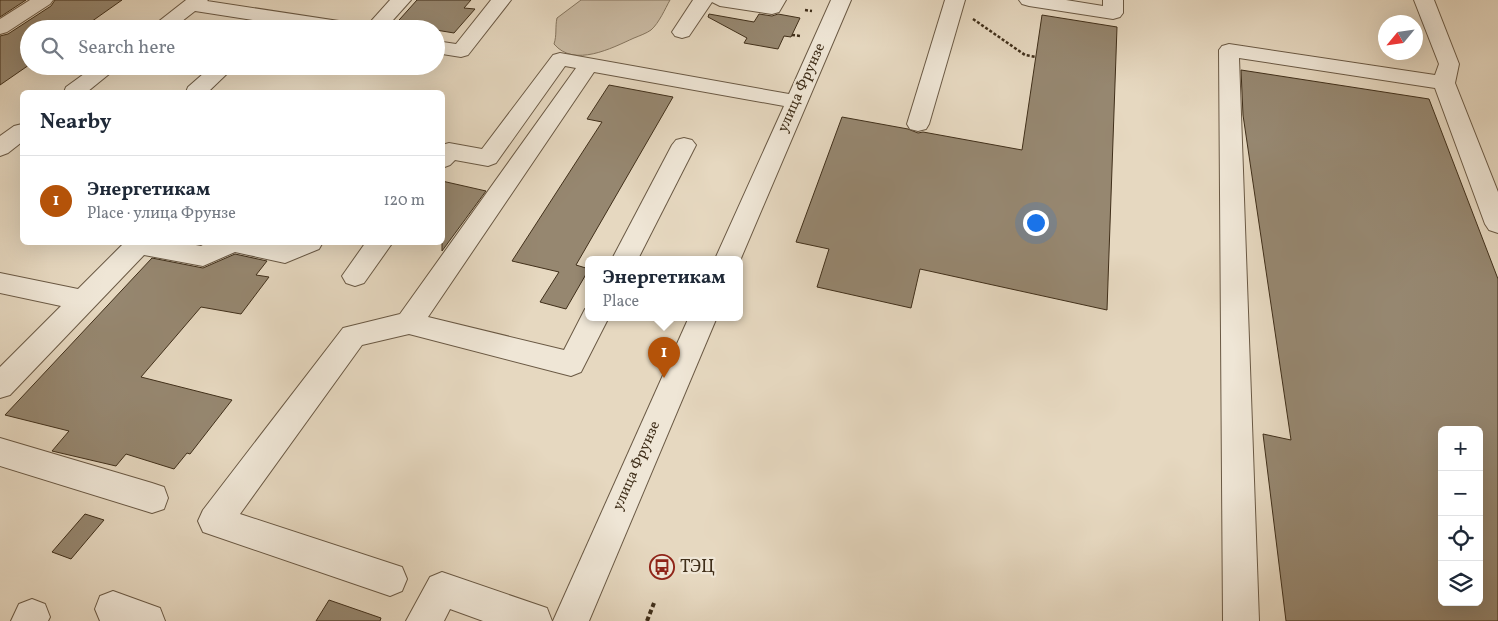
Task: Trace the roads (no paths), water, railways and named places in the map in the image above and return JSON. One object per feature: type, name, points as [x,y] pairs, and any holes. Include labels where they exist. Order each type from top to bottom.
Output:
[{"type":"street","points":[[0,28],[44,0]]},
{"type":"street","points":[[275,20],[298,0]]},
{"type":"street","points":[[382,20],[401,0]]},
{"type":"street","points":[[445,48],[461,51],[501,0]]},
{"type":"street","points":[[682,32],[703,0]]},
{"type":"street","points":[[720,0],[772,8],[776,0]]},
{"type":"street","name":"улица Фрунзе","points":[[729,256],[841,0]]},
{"type":"street","points":[[1029,0],[1113,14],[1113,0]]},
{"type":"street","points":[[1424,0],[1449,64],[1444,83],[1498,224]]},
{"type":"street","points":[[171,20],[195,2],[261,20]]},
{"type":"street","points":[[918,124],[954,3]]},
{"type":"street","points":[[1241,621],[1229,50],[1444,83]]},
{"type":"street","points":[[445,156],[449,150],[488,158],[560,59],[796,102]]},
{"type":"street","points":[[409,323],[588,64]]},
{"type":"street","points":[[77,90],[97,75]]},
{"type":"street","points":[[198,90],[215,75]]},
{"type":"street","points":[[0,148],[20,133]]},
{"type":"street","points":[[627,256],[684,145]]},
{"type":"street","points":[[0,386],[139,245]]},
{"type":"street","points":[[145,245],[203,256],[227,245]]},
{"type":"street","points":[[247,245],[285,253],[303,245]]},
{"type":"street","points":[[355,276],[378,245]]},
{"type":"street","points":[[0,283],[84,301]]},
{"type":"street","points":[[390,579],[216,521],[353,336],[409,323],[571,364],[593,321]]},
{"type":"street","name":"улица Фрунзе","points":[[577,619],[700,321]]},
{"type":"street","points":[[0,452],[152,498]]},
{"type":"street","points":[[424,621],[442,589],[534,621]]},
{"type":"street","points":[[113,609],[147,621]]},
{"type":"place","name":"Энергетикам","points":[[664,378]]},
{"type":"place","name":"ТЭЦ","points":[[662,567]]}]
